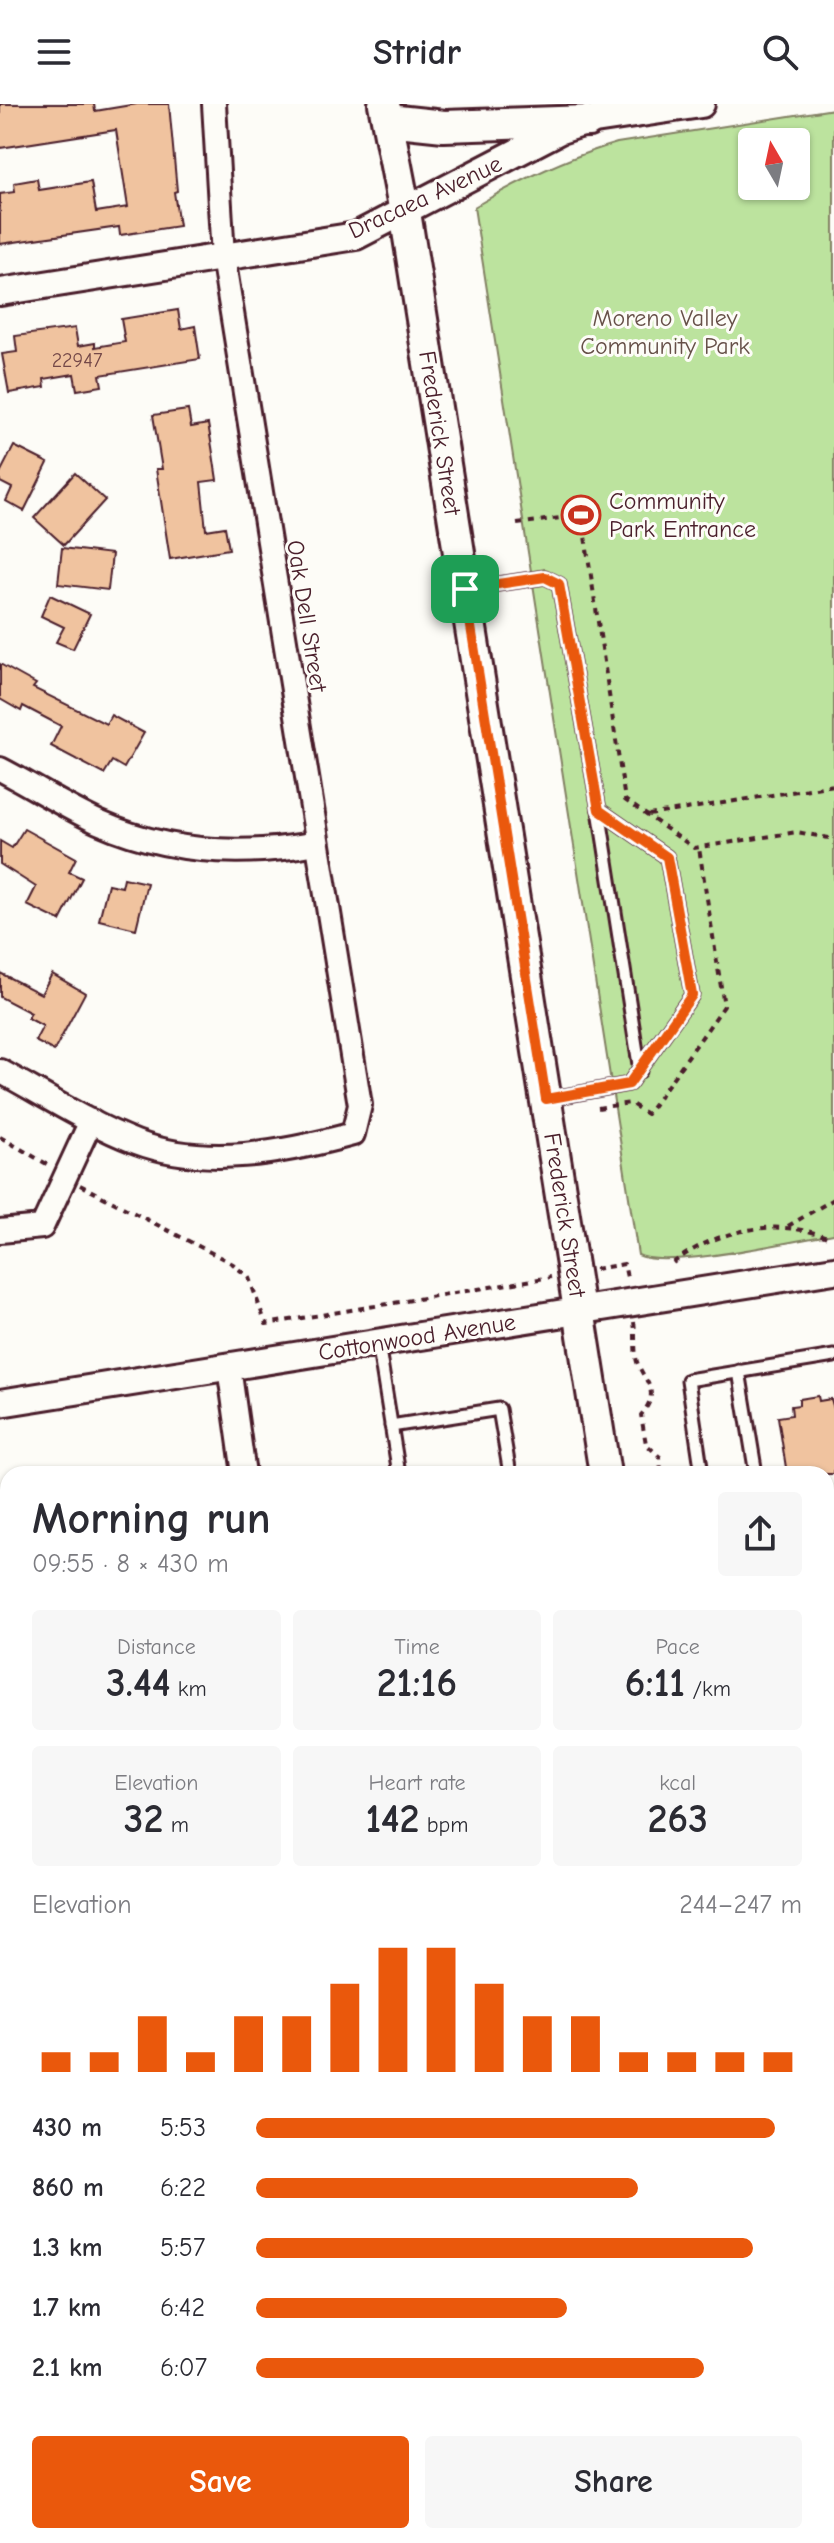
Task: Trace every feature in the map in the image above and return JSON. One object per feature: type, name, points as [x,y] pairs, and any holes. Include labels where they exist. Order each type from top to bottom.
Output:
[{"type":"main road","points":[[386,112],[444,126],[588,121]]},
{"type":"main road","name":"Frederick Street","points":[[386,112],[405,212],[604,1466]]},
{"type":"street","name":"Oak Dell Street","points":[[91,1121],[137,1142],[202,1156],[310,1146],[353,1134],[360,1105],[223,257],[214,104]]},
{"type":"street","name":"Dracaea Avenue","points":[[0,292],[356,236],[560,130],[588,121],[701,104]]},
{"type":"street","points":[[0,769],[98,822],[146,840],[242,853],[317,843]]},
{"type":"street","points":[[0,1071],[91,1121],[42,1227],[0,1231]]},
{"type":"street","name":"Cottonwood Avenue","points":[[0,1403],[834,1270]]},
{"type":"street","points":[[229,1367],[243,1466]]},
{"type":"lane","points":[[465,589],[545,577],[559,584],[640,1071]]},
{"type":"lane","points":[[546,1099],[629,1084],[692,995],[667,857],[599,810]]},
{"type":"lane","points":[[378,1343],[398,1466]]},
{"type":"lane","points":[[701,1466],[688,1380],[834,1356]]},
{"type":"lane","points":[[739,1371],[755,1466]]},
{"type":"lane","points":[[391,1426],[499,1409],[509,1466]]},
{"type":"path","points":[[517,524],[574,516],[583,523],[625,800],[694,848],[797,832],[834,839]]},
{"type":"path","points":[[646,815],[834,785]]},
{"type":"path","points":[[0,1137],[47,1164]]},
{"type":"path","points":[[88,1189],[233,1264],[249,1278],[266,1324],[526,1282]]},
{"type":"path","points":[[786,1228],[834,1199]]},
{"type":"path","points":[[673,1263],[690,1250],[721,1236],[750,1230],[786,1228],[813,1231],[830,1238]]},
{"type":"path","points":[[636,1342],[637,1361],[647,1375],[652,1392],[649,1406],[641,1415],[646,1444],[660,1457],[661,1466]]},
{"type":"green space","name":"Moreno Valley Community Park","points":[[834,109],[834,1234],[703,1257],[653,1259],[638,1255],[474,207],[543,170],[617,143]]},
{"type":"building","points":[[0,104],[94,104],[95,111],[137,104],[169,104],[179,226],[120,235],[119,227],[0,244],[0,194],[15,192],[14,183],[37,179],[39,190],[91,182],[96,212],[128,207],[116,130],[0,148]]},
{"type":"building","points":[[178,310],[181,329],[195,326],[200,359],[100,375],[102,386],[77,390],[74,374],[44,379],[45,387],[9,393],[2,354],[17,352],[15,336],[75,328],[78,346],[95,343],[95,347],[125,342],[121,319]]},
{"type":"building","points":[[188,410],[191,427],[208,424],[217,480],[201,482],[206,530],[225,527],[229,549],[170,559],[156,469],[162,469],[153,415]]},
{"type":"building","points":[[14,446],[48,463],[24,511],[6,501],[12,488],[0,482],[0,473]]},
{"type":"building","points":[[75,473],[105,500],[64,545],[34,518]]},
{"type":"building","points":[[62,548],[112,554],[108,590],[58,584]]},
{"type":"building","points":[[50,595],[90,614],[73,649],[56,642],[64,627],[41,616]]},
{"type":"building","points":[[0,664],[36,684],[33,688],[106,724],[111,715],[144,733],[124,768],[112,761],[104,774],[51,746],[61,726],[23,706],[21,711],[0,699]]},
{"type":"building","points":[[24,829],[76,858],[69,872],[82,878],[60,921],[27,905],[36,887],[0,864],[0,841],[12,848]]},
{"type":"building","points":[[124,878],[147,883],[136,929],[99,920],[108,884],[122,887]]},
{"type":"building","points":[[0,973],[41,994],[52,974],[85,993],[54,1051],[35,1041],[43,1026],[28,1018],[31,1013],[0,997]]},
{"type":"building","points":[[818,1396],[819,1401],[831,1399],[834,1409],[834,1466],[786,1466],[778,1417],[792,1415],[791,1406],[799,1405],[799,1399]]},
{"type":"place","name":"Community Park Entrance","points":[[581,515]]},
{"type":"route","points":[[545,577],[559,584],[599,810],[667,857],[669,862],[692,995],[629,1084],[546,1099],[465,589],[545,577]]}]
